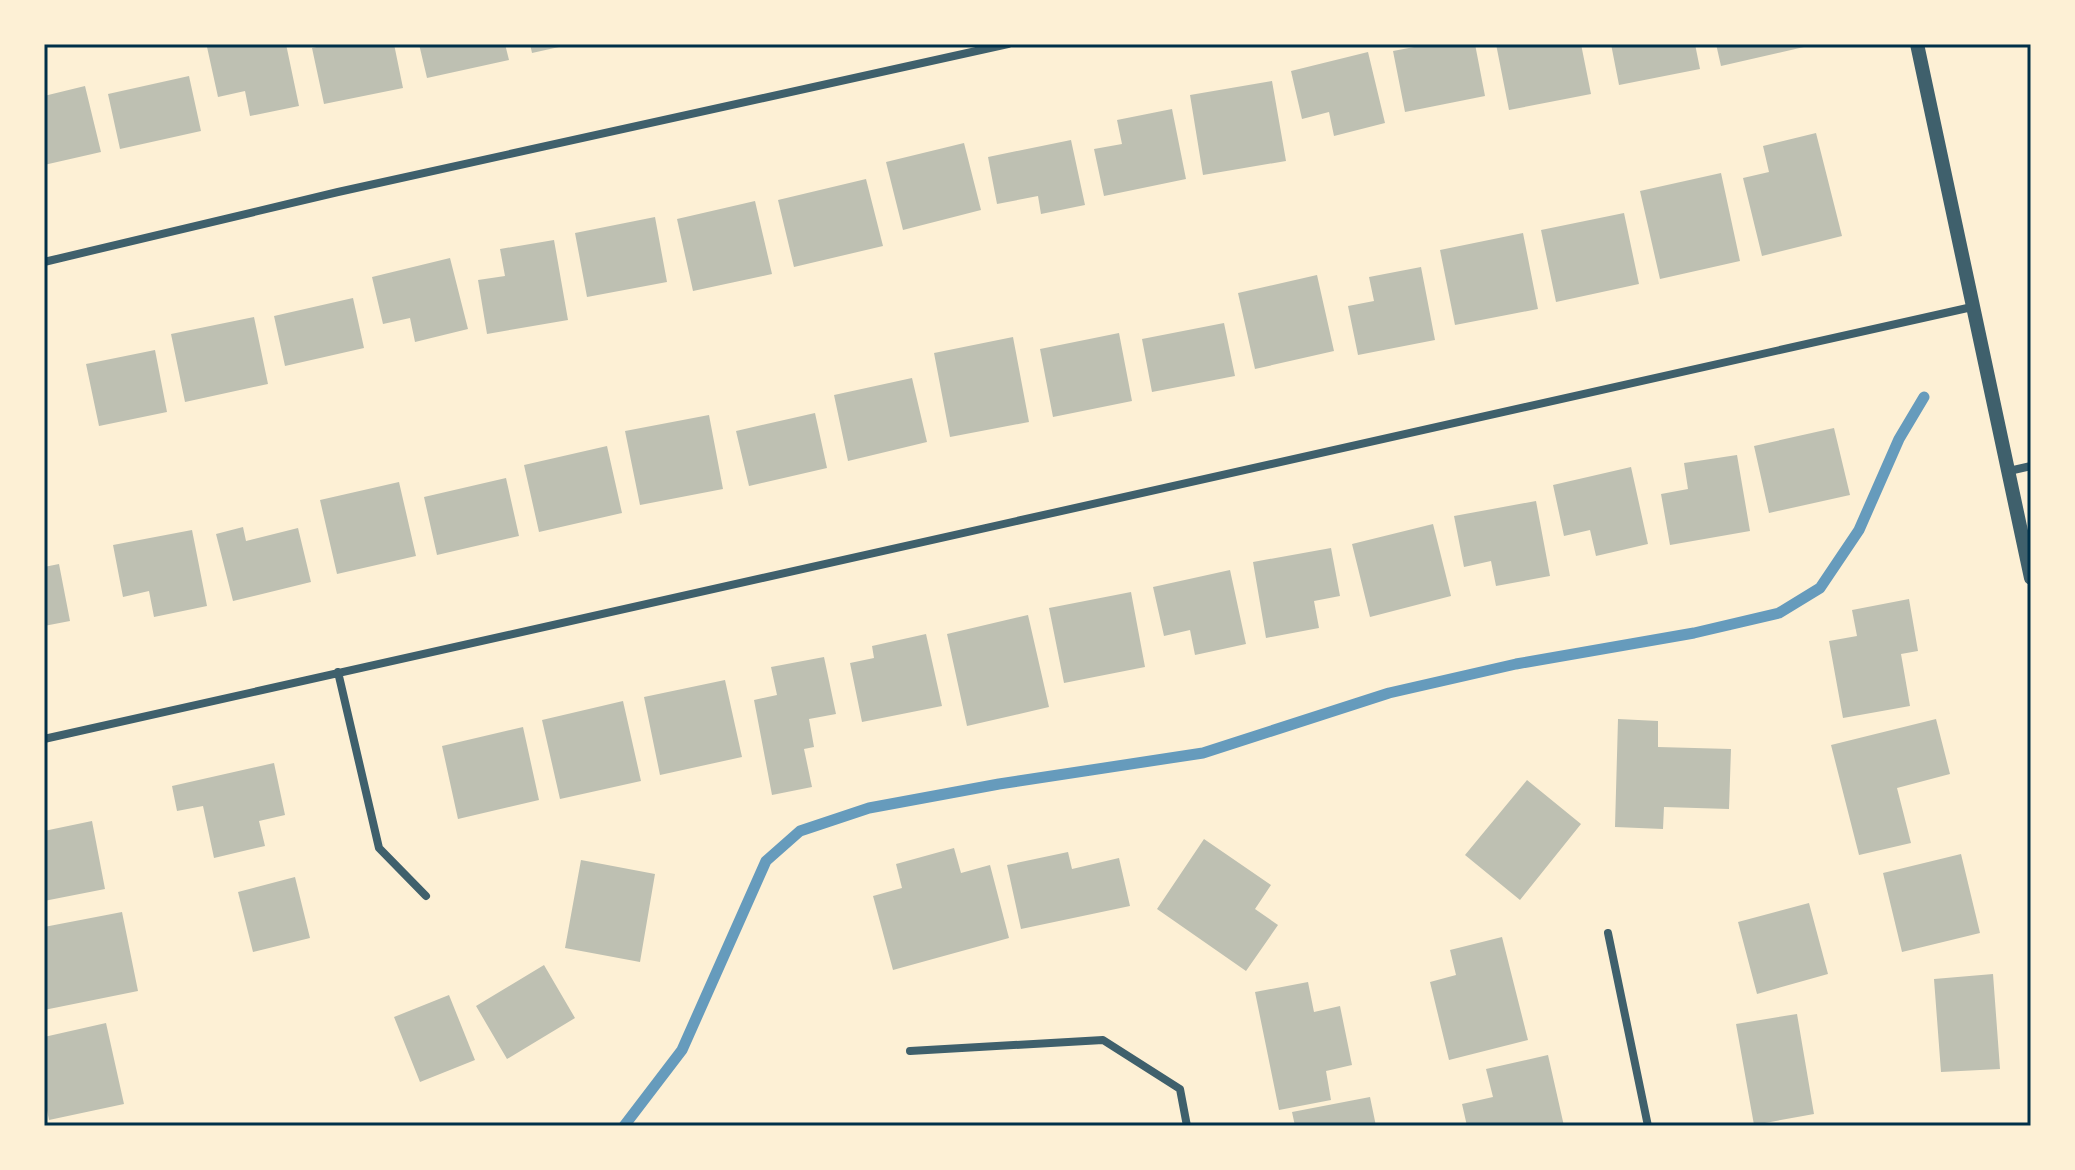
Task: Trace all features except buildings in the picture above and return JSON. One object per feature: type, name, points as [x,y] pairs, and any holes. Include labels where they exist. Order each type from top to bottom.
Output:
[{"type":"street","points":[[44,262],[338,192],[1008,44]]},
{"type":"street","points":[[1917,44],[2031,578]]},
{"type":"street","points":[[44,739],[1972,307]]},
{"type":"street","points":[[2009,471],[2031,466]]},
{"type":"street","points":[[338,672],[379,848],[426,896]]},
{"type":"street","points":[[1608,933],[1648,1126]]},
{"type":"street","points":[[910,1051],[1103,1040],[1180,1089],[1187,1126]]},
{"type":"waterway","points":[[624,1126],[682,1050],[766,861],[800,831],[869,808],[999,784],[1203,753],[1389,693],[1516,664],[1694,633],[1779,613],[1820,588],[1859,530],[1899,439],[1924,397]]}]
